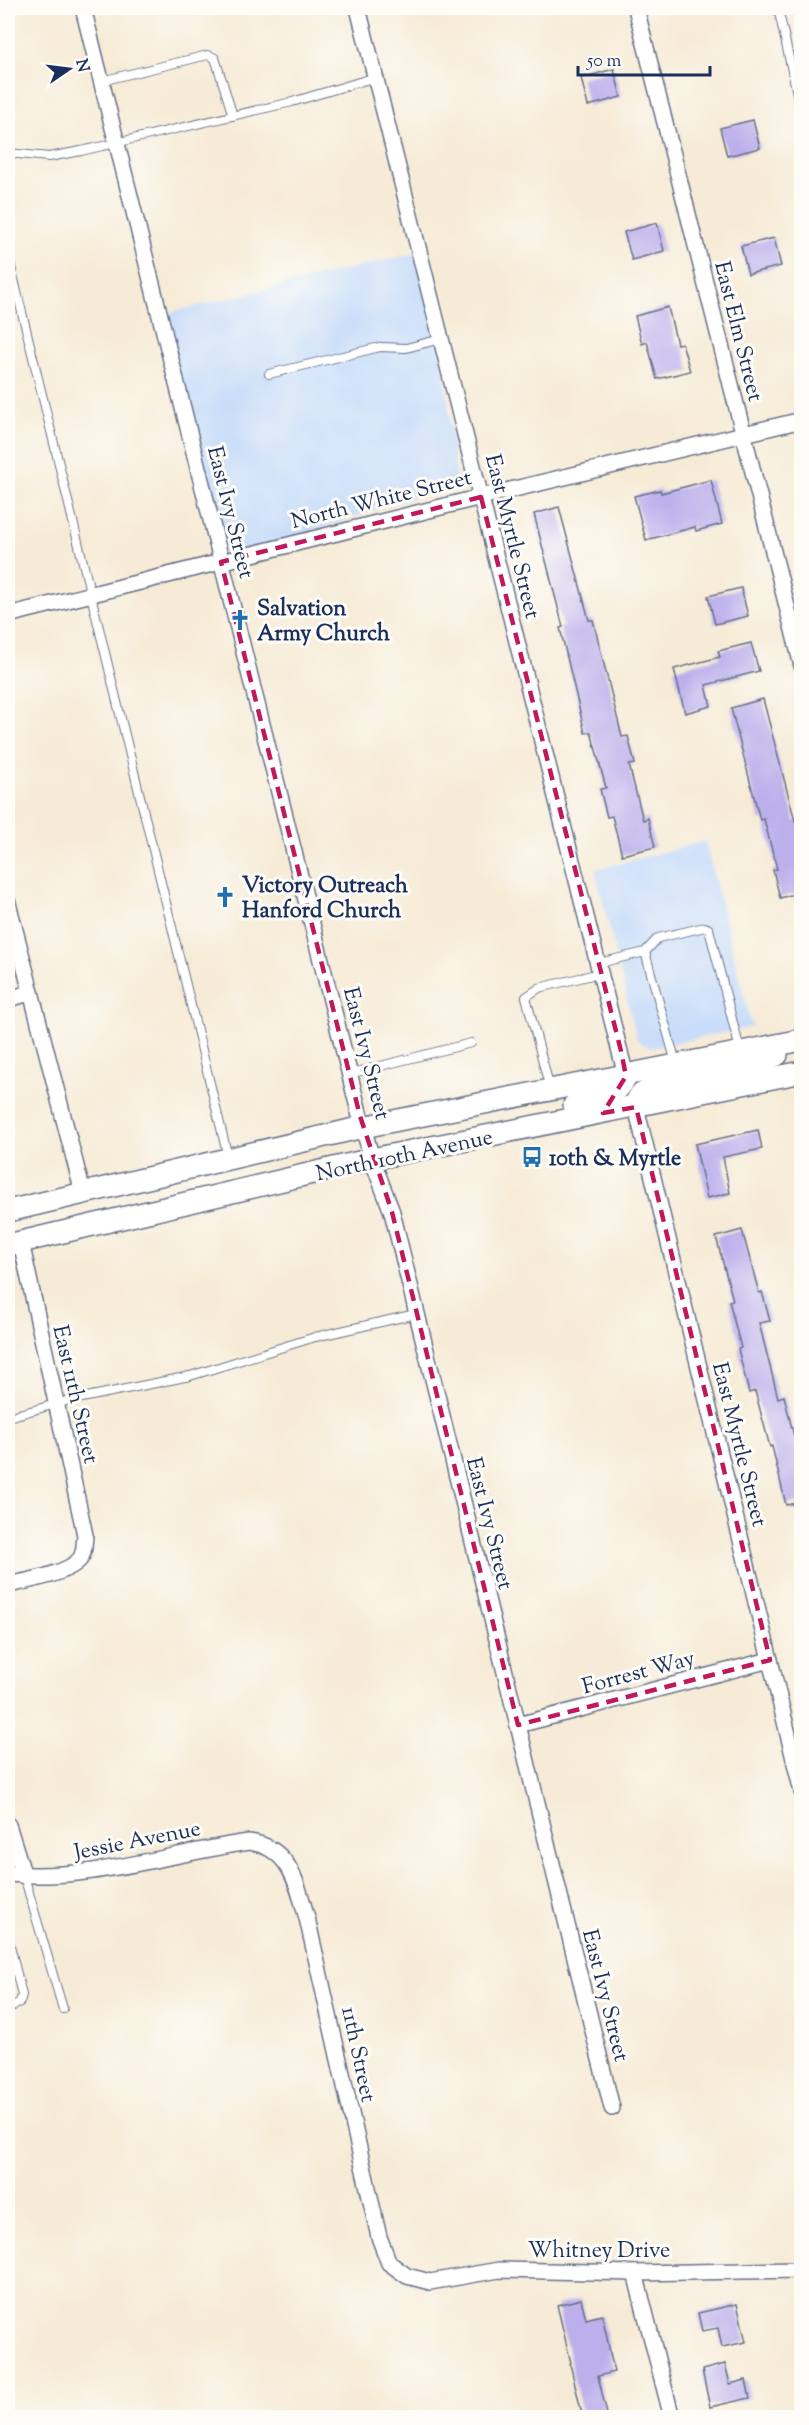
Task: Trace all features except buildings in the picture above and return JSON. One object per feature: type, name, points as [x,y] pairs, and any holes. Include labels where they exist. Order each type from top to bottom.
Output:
[{"type":"main road","name":"North 10th Avenue","points":[[8,1211],[363,1126],[801,1041]]},
{"type":"main road","points":[[636,1107],[636,1101],[640,1095],[649,1090],[746,1069],[801,1041]]},
{"type":"main road","name":"North 10th Avenue","points":[[14,1244],[372,1159],[801,1072]]},
{"type":"main road","points":[[498,1134],[540,1112],[608,1097],[618,1092],[626,1076]]},
{"type":"street","name":"East Ivy Street","points":[[83,8],[349,1074],[372,1159],[392,1212],[612,2108]]},
{"type":"street","name":"East Myrtle Street","points":[[358,8],[626,1076]]},
{"type":"street","name":"East Elm Street","points":[[636,8],[801,666]]},
{"type":"street","name":"North White Street","points":[[8,615],[481,496],[801,420]]},
{"type":"street","points":[[8,903],[83,1193]]},
{"type":"street","points":[[8,999],[30,993]]},
{"type":"street","name":"East Myrtle Street","points":[[636,1107],[801,1792]]},
{"type":"street","name":"East 11th Street","points":[[8,1585],[66,1569],[82,1556],[85,1535],[57,1404],[14,1244]]},
{"type":"street","name":"Forrest Way","points":[[518,1725],[770,1660]]},
{"type":"street","points":[[8,1825],[24,1875]]},
{"type":"street","name":"Jessie Avenue","points":[[8,1874],[68,1875],[112,1870],[249,1842],[260,1843],[272,1849]]},
{"type":"street","name":"11th Street","points":[[272,1849],[287,1862],[295,1876],[307,1918],[379,2237],[389,2263],[399,2271]]},
{"type":"street","name":"Whitney Drive","points":[[399,2271],[418,2280],[430,2282],[499,2270],[635,2273],[801,2270]]},
{"type":"street","points":[[635,2273],[672,2418]]},
{"type":"lane","points":[[778,8],[801,116]]},
{"type":"lane","points":[[101,81],[208,55],[215,58],[220,68],[233,116]]},
{"type":"lane","points":[[8,153],[49,157],[117,143],[292,102],[376,77]]},
{"type":"lane","points":[[8,255],[229,1159]]},
{"type":"lane","points":[[269,374],[380,347],[406,348],[441,339]]},
{"type":"lane","points":[[550,1091],[526,997],[539,988],[645,952],[658,938],[705,927],[709,929],[741,1054]]},
{"type":"lane","points":[[645,952],[676,1066]]},
{"type":"lane","points":[[349,1074],[471,1043]]},
{"type":"lane","points":[[8,1417],[57,1404],[190,1376],[315,1337],[416,1314]]},
{"type":"lane","points":[[24,1875],[63,2009]]},
{"type":"lane","points":[[8,1936],[22,1995],[21,2002],[8,2009]]},
{"type":"highlighted area","points":[[481,497],[626,1076],[603,1113],[636,1107],[770,1660],[518,1725],[392,1212],[360,1116],[221,562]]},
{"type":"shaded area","points":[[420,252],[441,339],[456,476],[453,484],[221,562],[160,315]]},
{"type":"shaded area","points":[[705,841],[752,1027],[651,1048],[637,1040],[595,870]]},
{"type":"place","name":"Salvation Army Church","points":[[240,620]]},
{"type":"place","name":"Victory Outreach Hanford Church","points":[[225,897]]},
{"type":"place","name":"10th & Myrtle","points":[[532,1157]]}]
